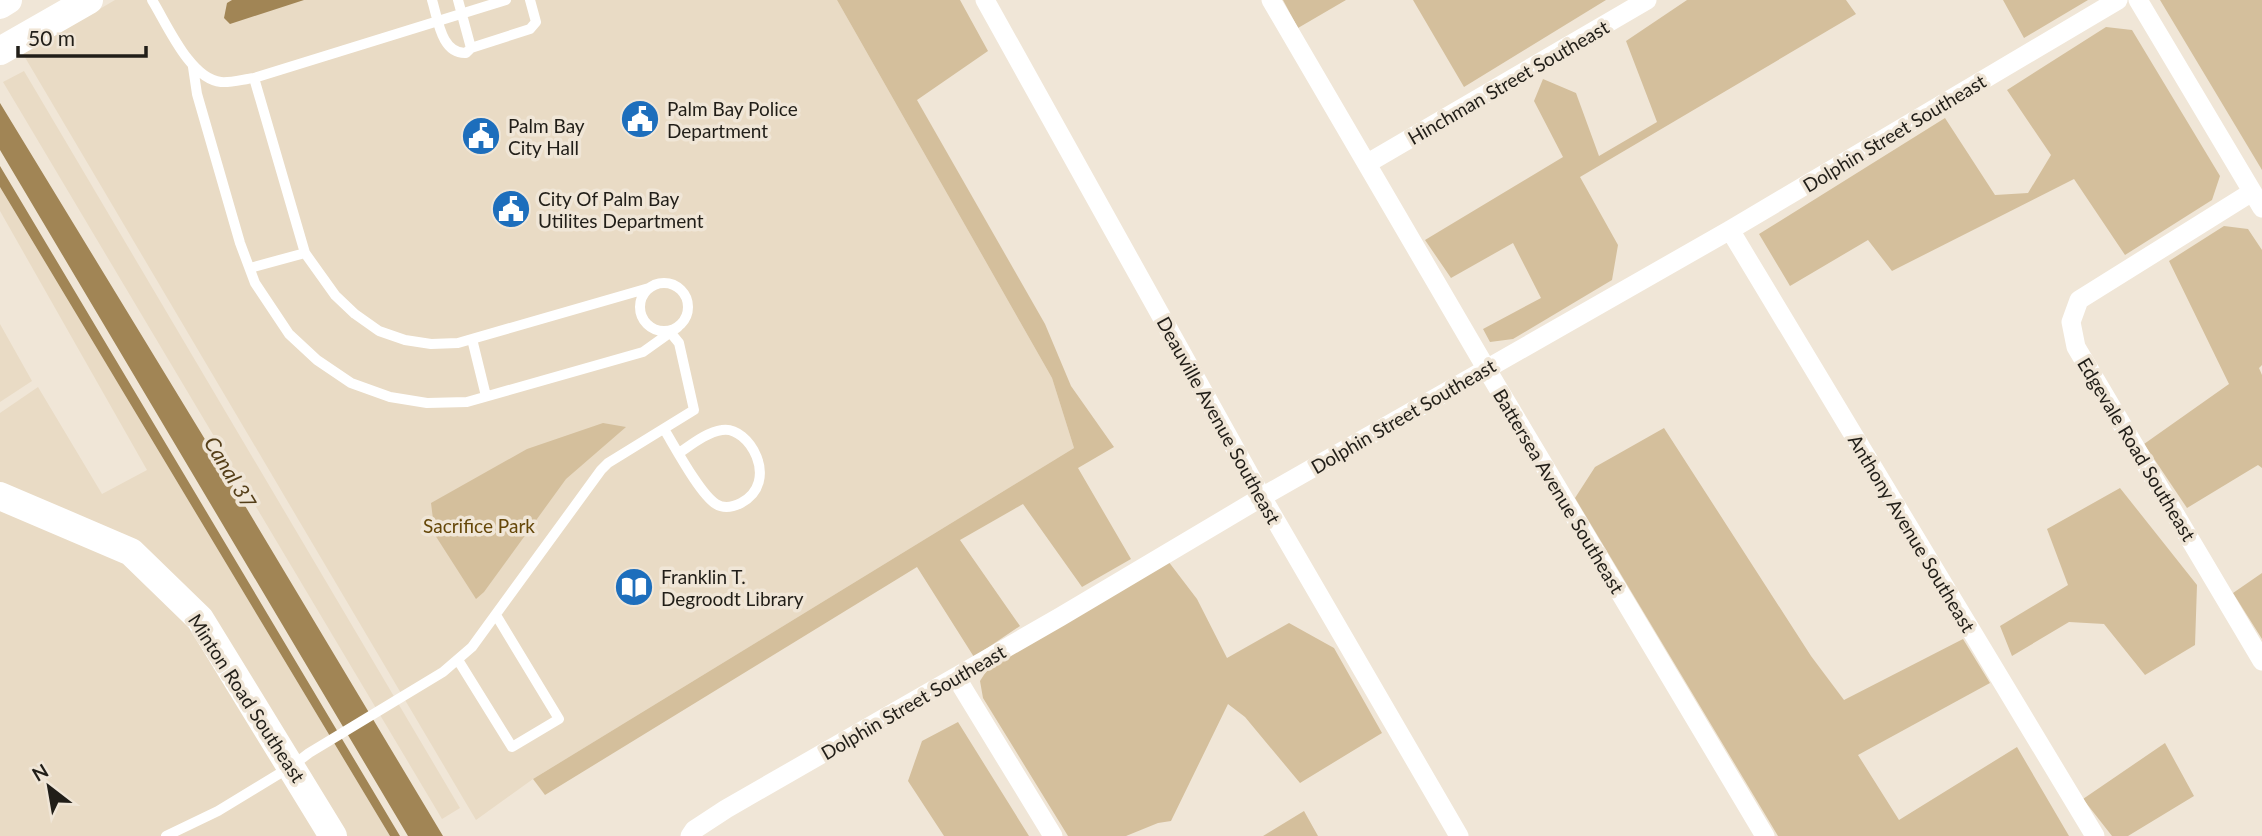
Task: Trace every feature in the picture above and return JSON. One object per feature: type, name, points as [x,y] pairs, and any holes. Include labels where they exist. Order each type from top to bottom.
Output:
[{"type":"street","points":[[0,5],[8,0]]},
{"type":"street","points":[[1,50],[89,0]]},
{"type":"street","name":"Deauville Avenue Southeast","points":[[985,0],[1262,497],[1459,836]]},
{"type":"street","name":"Battersea Avenue Southeast","points":[[1271,0],[1486,368],[1765,836]]},
{"type":"street","name":"Hinchman Street Southeast","points":[[1368,163],[1647,0]]},
{"type":"street","name":"Dolphin Street Southeast","points":[[690,836],[694,830],[726,809],[1262,497],[1730,230],[2118,0]]},
{"type":"street","points":[[2138,0],[2257,200]]},
{"type":"street","name":"Edgevale Road Southeast","points":[[2257,200],[2079,300],[2071,321],[2076,346],[2262,662]]},
{"type":"street","name":"Anthony Avenue Southeast","points":[[1730,230],[2095,836]]},
{"type":"street","name":"Minton Road Southeast","points":[[0,496],[131,552],[200,619],[301,760],[333,836]]},
{"type":"street","points":[[956,677],[1053,836]]},
{"type":"lane","points":[[152,0],[193,67],[206,78],[221,82],[254,78],[506,0]]},
{"type":"lane","points":[[432,0],[450,49],[457,54],[530,29],[536,22],[530,0]]},
{"type":"lane","points":[[458,0],[471,48]]},
{"type":"lane","points":[[193,67],[197,94],[240,243],[255,282],[289,334],[317,360],[351,383],[390,397],[427,403],[467,402],[643,352],[685,320],[689,308],[687,297],[680,288],[673,284],[656,283],[649,288],[458,343],[431,344],[405,340],[379,331],[335,295],[305,253],[254,78]]},
{"type":"lane","points":[[250,268],[305,253]]},
{"type":"lane","points":[[649,288],[640,302],[642,319],[654,329],[674,330]]},
{"type":"lane","points":[[166,836],[218,811],[301,760],[443,672],[472,647],[601,470],[694,410],[674,330]]},
{"type":"lane","points":[[472,339],[486,396]]},
{"type":"lane","points":[[664,429],[679,453],[704,493],[714,504],[724,508],[737,505],[748,499],[757,489],[762,474],[759,462],[748,443],[733,430],[715,432],[679,453]]},
{"type":"lane","points":[[458,660],[512,747],[559,719],[496,615]]},
{"type":"shaded area","points":[[115,0],[837,0],[1052,378],[1074,448],[533,779],[476,820],[23,54]]},
{"type":"shaded area","points":[[232,0],[304,0],[230,24],[224,18],[227,3]]},
{"type":"shaded area","points":[[24,71],[460,808],[442,819],[3,82]]},
{"type":"shaded area","points":[[0,103],[443,836],[408,836],[0,150]]},
{"type":"shaded area","points":[[0,166],[400,836],[390,836],[0,187]]},
{"type":"shaded area","points":[[0,187],[390,836],[344,836],[206,612],[0,486],[0,413],[38,387],[102,494],[147,470],[0,211]]},
{"type":"shaded area","points":[[0,324],[32,381],[0,402]]},
{"type":"shaded area","points":[[0,496],[131,552],[200,619],[333,836],[0,836]]},
{"type":"green space","points":[[837,0],[960,0],[988,51],[917,100],[1045,324],[1071,386],[1114,447],[1078,468],[1131,559],[1082,587],[1023,504],[960,540],[1020,626],[974,657],[917,567],[545,795],[533,779],[1074,448],[1052,378]]},
{"type":"green space","points":[[1283,0],[1346,0],[1298,28]]},
{"type":"green space","points":[[1413,0],[1606,0],[1464,87]]},
{"type":"green space","points":[[1687,0],[1846,0],[1856,14],[1580,177],[1618,245],[1612,280],[1513,339],[1490,342],[1483,329],[1541,298],[1513,243],[1451,278],[1425,240],[1563,157],[1534,101],[1543,79],[1576,93],[1599,156],[1657,122],[1626,41]]},
{"type":"green space","points":[[2003,0],[2088,0],[2024,38]]},
{"type":"green space","points":[[2160,0],[2262,0],[2262,170]]},
{"type":"green space","points":[[2106,27],[2132,30],[2220,176],[2212,200],[2125,255],[2074,179],[1892,271],[1868,240],[1790,286],[1759,234],[1945,118],[1995,195],[2028,193],[2051,155],[2007,90]]},
{"type":"green space","points":[[2224,226],[2248,229],[2262,250],[2262,365],[2259,368],[2262,375],[2262,468],[2258,465],[2187,508],[2144,444],[2229,384],[2169,261]]},
{"type":"green space","name":"Sacrifice Park","points":[[603,423],[626,427],[566,479],[484,592],[476,599],[435,535],[431,503],[527,449]]},
{"type":"green space","points":[[1664,428],[1811,656],[1844,700],[1963,639],[1990,683],[1858,755],[1899,820],[2017,747],[2069,836],[1778,836],[1575,498],[1595,467]]},
{"type":"green space","points":[[2120,488],[2197,585],[2195,645],[2145,675],[2104,624],[2069,622],[2012,656],[2000,626],[2068,585],[2047,529]]},
{"type":"green space","points":[[1168,561],[1197,599],[1227,658],[1289,623],[1334,648],[1382,733],[1300,783],[1245,717],[1228,704],[1171,821],[1158,823],[1126,836],[1068,836],[983,698],[980,681],[989,667]]},
{"type":"green space","points":[[2262,573],[2262,639],[2233,593]]},
{"type":"green space","points":[[958,722],[1029,836],[944,836],[908,781],[922,741]]},
{"type":"green space","points":[[2165,743],[2194,796],[2128,836],[2112,836],[2083,799]]},
{"type":"green space","points":[[1304,811],[1318,836],[1263,836]]},
{"type":"place","name":"Palm Bay Police Department","points":[[640,119]]},
{"type":"place","name":"Palm Bay City Hall","points":[[481,136]]},
{"type":"place","name":"City Of Palm Bay Utilites Department","points":[[511,209]]},
{"type":"place","name":"Franklin T. Degroodt Library","points":[[634,587]]},
{"type":"water label","name":"Canal 37","points":[[231,472]]}]
